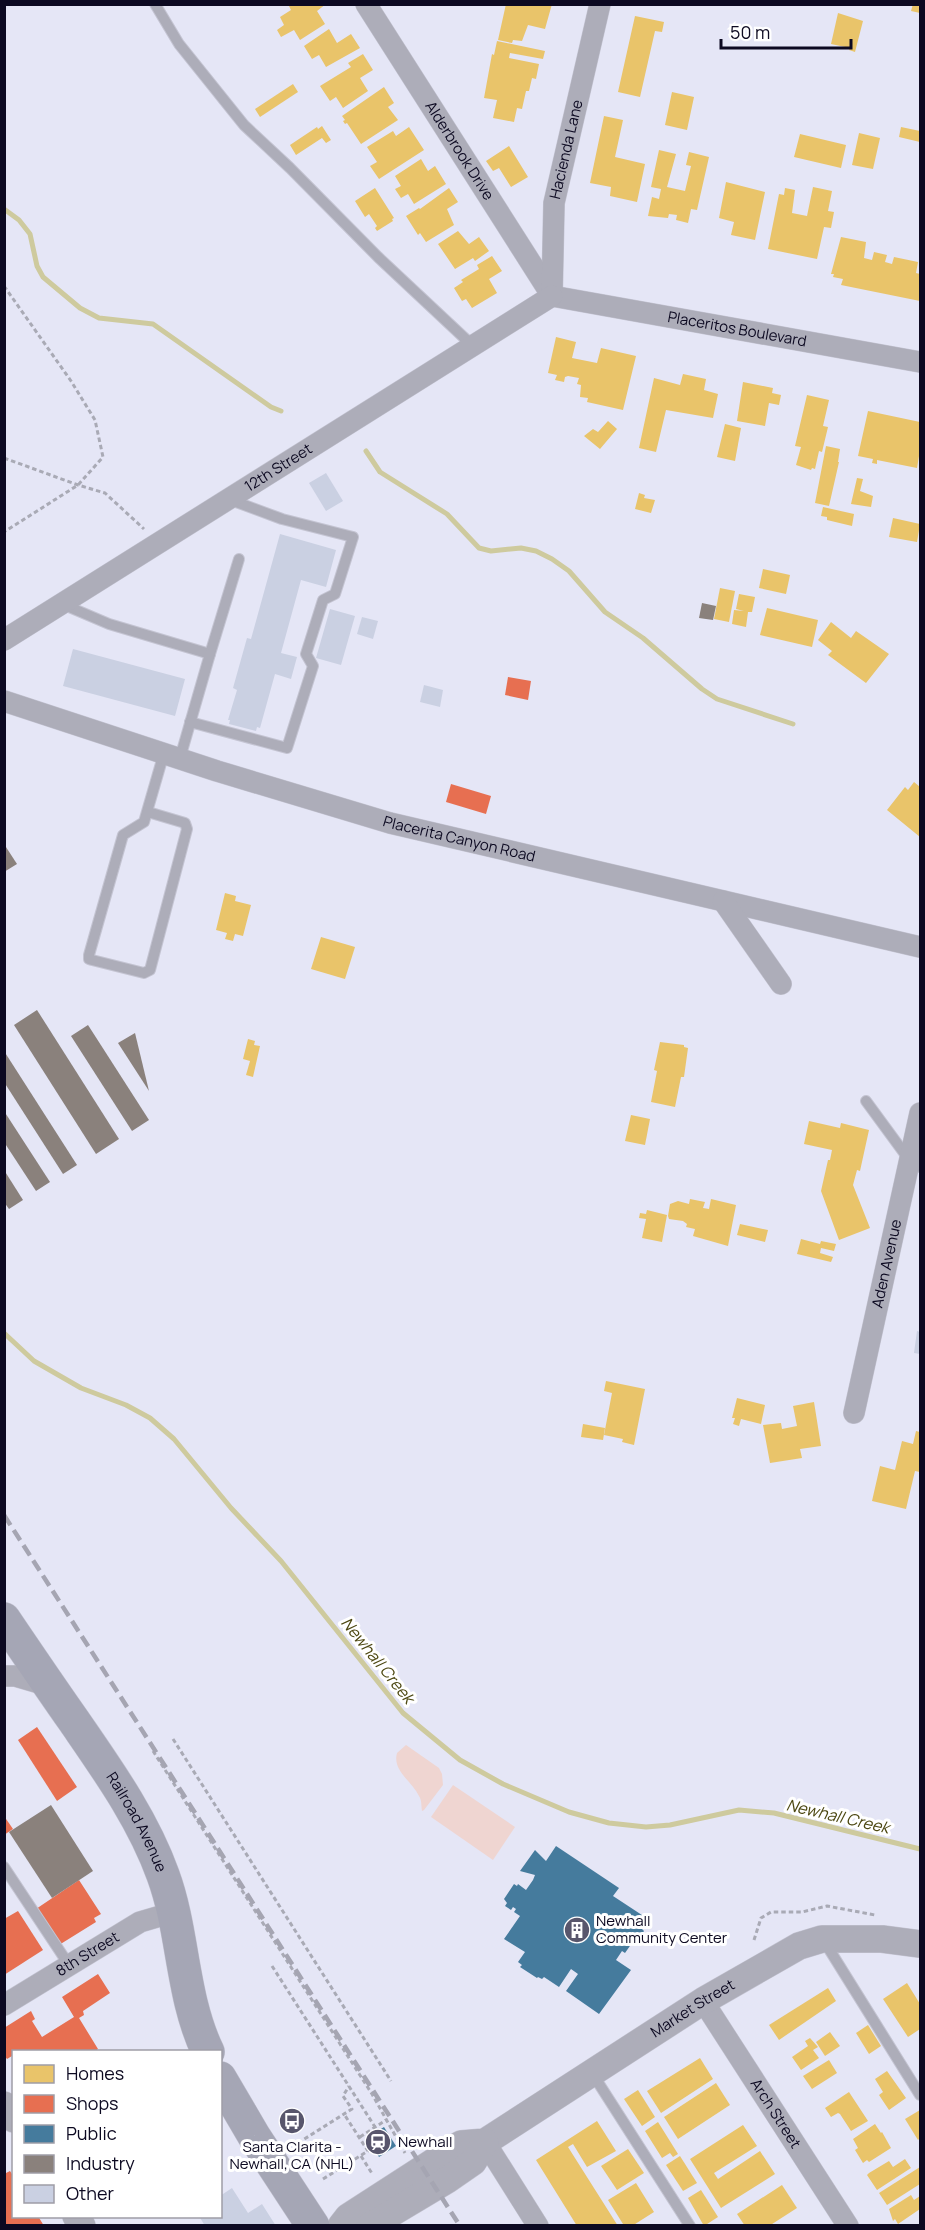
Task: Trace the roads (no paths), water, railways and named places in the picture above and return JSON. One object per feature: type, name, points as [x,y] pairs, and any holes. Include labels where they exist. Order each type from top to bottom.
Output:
[{"type":"main road","name":"Railroad Avenue","points":[[4,1619],[102,1762],[147,1838],[162,1873],[174,1912],[194,2017],[207,2050]]},
{"type":"main road","points":[[222,2081],[254,2136],[313,2226]]},
{"type":"street","name":"Alderbrook Drive","points":[[366,4],[552,296]]},
{"type":"street","name":"Hacienda Lane","points":[[552,296],[554,203],[600,4]]},
{"type":"street","name":"12th Street","points":[[4,640],[552,296]]},
{"type":"street","name":"Placeritos Boulevard","points":[[552,296],[921,362]]},
{"type":"street","name":"Placerita Canyon Road","points":[[4,701],[172,756],[390,823],[921,947]]},
{"type":"street","points":[[723,901],[782,984]]},
{"type":"street","name":"Aden Avenue","points":[[854,1413],[915,1164],[921,1113]]},
{"type":"street","points":[[4,1676],[15,1676],[49,1686]]},
{"type":"street","name":"8th Street","points":[[4,2005],[140,1922],[174,1912]]},
{"type":"street","name":"Market Street","points":[[341,2226],[348,2217],[461,2144],[484,2142],[703,2001],[799,1946],[822,1938],[882,1939],[921,1944]]},
{"type":"street","name":"Arch Street","points":[[703,2001],[848,2226]]},
{"type":"street","points":[[484,2142],[538,2226]]},
{"type":"street","name":"Market Street","points":[[370,2226],[473,2162],[484,2142]]},
{"type":"lane","points":[[154,4],[179,44],[244,125],[378,257],[473,346]]},
{"type":"lane","points":[[190,722],[287,748],[313,666],[306,654],[323,600],[335,594],[354,537],[282,519],[228,499]]},
{"type":"lane","points":[[148,812],[185,823],[187,829],[150,970],[144,973],[92,960],[89,959],[89,955],[123,835],[144,822],[148,812],[172,756],[190,722],[239,559]]},
{"type":"lane","points":[[62,604],[109,624],[210,654]]},
{"type":"lane","points":[[866,1101],[915,1164]]},
{"type":"lane","points":[[4,1867],[69,1965]]},
{"type":"lane","points":[[822,1938],[921,2095]]},
{"type":"lane","points":[[592,2073],[690,2226]]},
{"type":"waterway","points":[[4,209],[19,220],[30,234],[37,266],[43,277],[80,308],[99,318],[153,324],[271,407],[281,411]]},
{"type":"waterway","points":[[366,451],[380,472],[447,514],[479,548],[491,551],[521,548],[536,551],[552,559],[569,571],[605,612],[643,638],[702,689],[717,699],[793,724]]},
{"type":"waterway","name":"Newhall Creek","points":[[4,1333],[34,1361],[81,1388],[126,1405],[150,1418],[174,1439],[231,1508],[281,1561],[403,1713],[460,1760],[503,1784],[569,1812],[609,1823],[646,1827],[670,1825],[739,1810],[774,1813],[920,1849]]},
{"type":"railway","points":[[4,1515],[460,2226]]},
{"type":"place","name":"Newhall Community Center","points":[[577,1930]]},
{"type":"place","name":"Santa Clarita - Newhall, CA (NHL)","points":[[292,2121]]},
{"type":"place","name":"Newhall","points":[[378,2142]]}]
